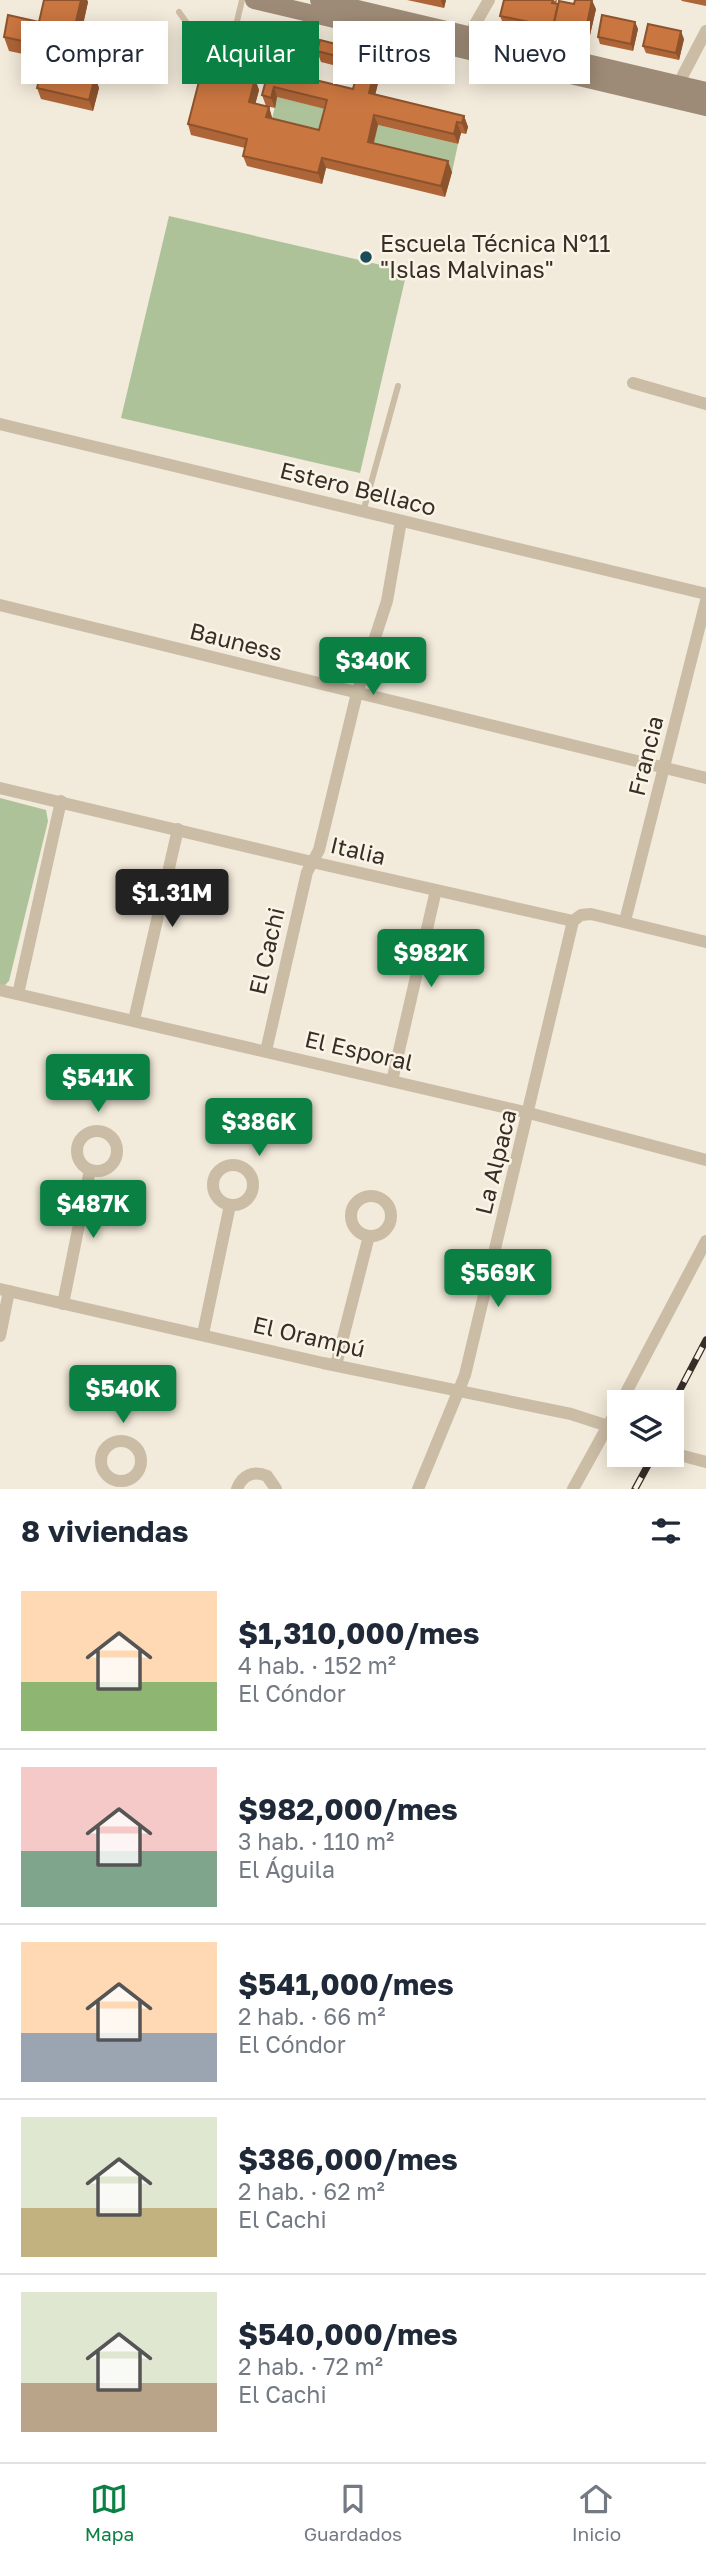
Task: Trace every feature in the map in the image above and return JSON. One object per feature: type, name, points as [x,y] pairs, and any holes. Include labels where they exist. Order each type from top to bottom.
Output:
[{"type":"main road","points":[[254,0],[345,9]]},
{"type":"main road","points":[[319,0],[469,43]]},
{"type":"main road","points":[[590,71],[678,92],[706,107]]},
{"type":"main road","points":[[678,92],[706,91]]},
{"type":"street","points":[[477,21],[489,0]]},
{"type":"street","points":[[678,92],[683,75],[706,32]]},
{"type":"street","points":[[634,383],[706,404]]},
{"type":"street","name":"Estero Bellaco","points":[[0,424],[706,594]]},
{"type":"street","name":"El Cachi","points":[[265,1051],[307,872],[319,850],[357,693],[387,601],[401,521]]},
{"type":"street","name":"Francia","points":[[625,921],[706,601]]},
{"type":"street","name":"Bauness","points":[[0,605],[706,778]]},
{"type":"street","name":"Italia","points":[[0,788],[573,921],[581,915],[591,914],[706,942]]},
{"type":"street","points":[[18,994],[61,801]]},
{"type":"street","points":[[134,1020],[178,829]]},
{"type":"street","points":[[393,1081],[436,890]]},
{"type":"street","name":"La Alpaca","points":[[418,1489],[465,1375],[573,921]]},
{"type":"street","name":"El Esporal","points":[[0,990],[529,1113],[706,1160]]},
{"type":"street","points":[[63,1304],[90,1170]]},
{"type":"street","points":[[203,1334],[230,1205]]},
{"type":"street","points":[[336,1365],[369,1236]]},
{"type":"street","points":[[627,1390],[706,1241]]},
{"type":"street","points":[[0,1336],[5,1290]]},
{"type":"street","name":"El Orampú","points":[[5,1290],[336,1365],[571,1414],[607,1426]]},
{"type":"street","points":[[573,1489],[607,1428]]},
{"type":"street","points":[[684,1456],[706,1462]]},
{"type":"street","points":[[237,1489],[242,1479],[254,1473],[267,1476],[276,1489]]},
{"type":"lane","points":[[237,21],[242,0]]},
{"type":"lane","points":[[179,12],[186,21]]},
{"type":"lane","points":[[363,512],[398,386]]},
{"type":"green space","points":[[277,97],[331,110],[323,141],[270,128]]},
{"type":"green space","points":[[378,125],[458,144],[452,172],[371,152]]},
{"type":"green space","points":[[169,216],[407,271],[360,473],[121,418]]},
{"type":"green space","points":[[0,798],[46,810],[48,821],[9,981],[4,986],[0,985]]},
{"type":"building","points":[[44,0],[81,0],[76,21],[39,21]]},
{"type":"building","points":[[504,0],[553,0],[552,3],[558,4],[554,21],[524,21],[500,16]]},
{"type":"building","points":[[575,0],[592,0],[588,21],[554,21],[559,1],[574,4]]},
{"type":"building","points":[[8,15],[35,21],[21,21],[21,41],[4,37]]},
{"type":"building","points":[[602,15],[635,22],[631,44],[598,37]]},
{"type":"building","points":[[648,24],[681,31],[676,53],[643,46]]},
{"type":"building","points":[[320,40],[333,43],[333,55],[319,52]]},
{"type":"building","points":[[319,81],[353,89],[354,84],[371,84],[369,93],[464,116],[462,123],[457,122],[454,134],[374,115],[368,142],[448,161],[441,186],[322,158],[318,173],[243,156],[247,139],[188,124],[198,84],[254,84],[249,102],[269,107],[266,117],[319,130],[327,100],[274,87],[271,98],[262,95],[265,84],[319,84]]},
{"type":"building","points":[[38,84],[93,84],[89,100],[37,88]]},
{"type":"railway","points":[[680,1390],[706,1340]]},
{"type":"railway","points":[[635,1489],[647,1467]]},
{"type":"place","name":"Escuela Técnica N°11 \"Islas Malvinas\"","points":[[366,257]]}]
